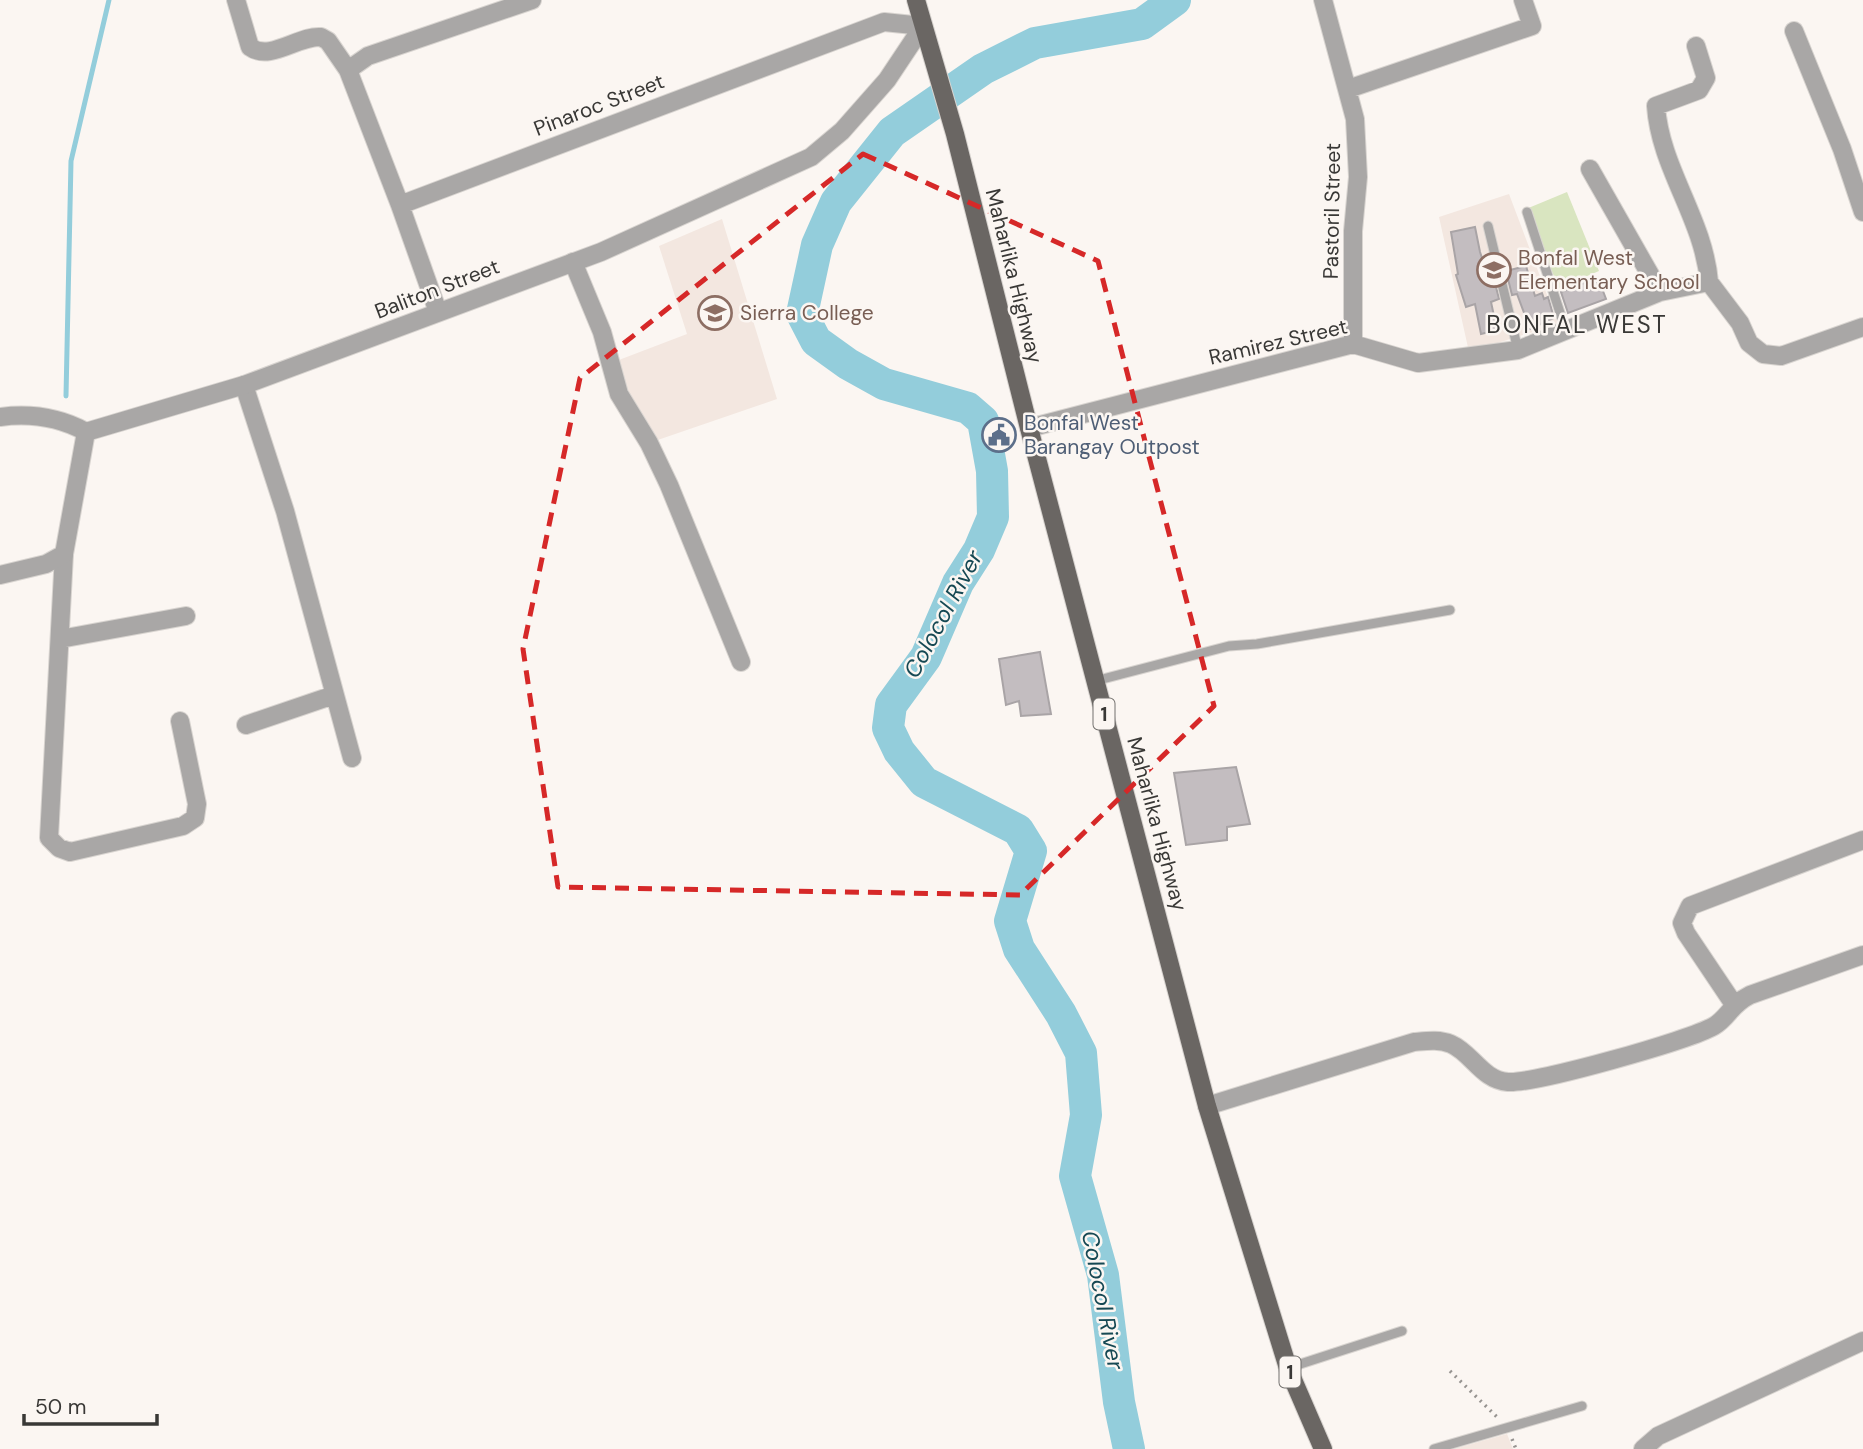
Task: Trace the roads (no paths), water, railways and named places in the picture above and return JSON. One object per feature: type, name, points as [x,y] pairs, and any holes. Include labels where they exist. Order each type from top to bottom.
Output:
[{"type":"main road","name":"Maharlika Highway","points":[[916,0],[955,134],[1029,428],[1207,1106],[1288,1368],[1323,1449]]},
{"type":"street","points":[[236,0],[250,47],[254,50],[270,51],[321,37],[328,41],[348,70],[438,313]]},
{"type":"street","points":[[348,70],[368,56],[532,0]]},
{"type":"street","name":"Pastoril Street","points":[[1322,0],[1355,119],[1359,177],[1353,231],[1353,344]]},
{"type":"street","points":[[1348,89],[1532,26],[1523,0]]},
{"type":"street","name":"Pinaroc Street","points":[[400,205],[884,22],[923,26]]},
{"type":"street","name":"Baliton Street","points":[[86,432],[244,385],[573,262],[811,157],[842,131],[887,80],[923,26]]},
{"type":"street","points":[[1794,31],[1842,149],[1863,212]]},
{"type":"street","points":[[1696,46],[1706,78],[1699,90],[1656,106],[1658,130],[1702,238],[1709,282],[1740,323],[1749,343],[1763,354],[1781,356],[1863,327]]},
{"type":"street","points":[[1590,169],[1660,292]]},
{"type":"street","points":[[573,262],[602,332],[619,394],[649,443],[669,485],[741,662]]},
{"type":"street","name":"Ramirez Street","points":[[1029,428],[1353,344],[1418,363],[1518,351],[1660,292],[1709,282]]},
{"type":"street","points":[[244,385],[285,510],[352,758]]},
{"type":"street","points":[[0,417],[24,414],[57,419],[86,432],[74,486],[64,554],[50,838],[52,844],[70,852],[183,826],[195,818],[197,803],[180,720]]},
{"type":"street","points":[[0,575],[46,564],[64,554]]},
{"type":"street","points":[[60,639],[186,616]]},
{"type":"street","points":[[246,725],[334,695]]},
{"type":"street","points":[[1733,1003],[1686,933],[1682,923],[1690,906],[1863,840]]},
{"type":"street","points":[[1207,1106],[1414,1042],[1449,1043],[1484,1072],[1508,1082],[1543,1076],[1690,1038],[1717,1025],[1733,1003],[1863,955]]},
{"type":"street","points":[[1643,1449],[1658,1436],[1863,1341]]},
{"type":"lane","points":[[1527,212],[1566,332]]},
{"type":"lane","points":[[1488,226],[1518,351]]},
{"type":"lane","points":[[1095,681],[1229,646],[1257,644],[1450,610]]},
{"type":"lane","points":[[1288,1368],[1402,1331]]},
{"type":"lane","points":[[1434,1449],[1582,1406]]},
{"type":"waterway","points":[[66,396],[71,161],[109,0]]},
{"type":"waterway","name":"Colocol River","points":[[1129,1449],[1119,1402],[1103,1275],[1075,1176],[1086,1115],[1081,1053],[1061,1014],[1019,949],[1010,921],[1031,851],[1018,830],[924,782],[899,751],[888,728],[891,705],[926,657],[958,583],[979,550],[993,517],[992,471],[983,421],[968,408],[884,384],[848,364],[816,341],[802,314],[817,245],[836,202],[892,132],[983,69],[1035,43],[1142,24],[1175,0]]},
{"type":"place","name":"Bonfal West Elementary School","points":[[1494,270]]},
{"type":"place","name":"Sierra College","points":[[715,313]]},
{"type":"place","name":"Bonfal West Barangay Outpost","points":[[999,435]]},
{"type":"district","name":"BONFAL WEST","points":[[1577,324]]}]
